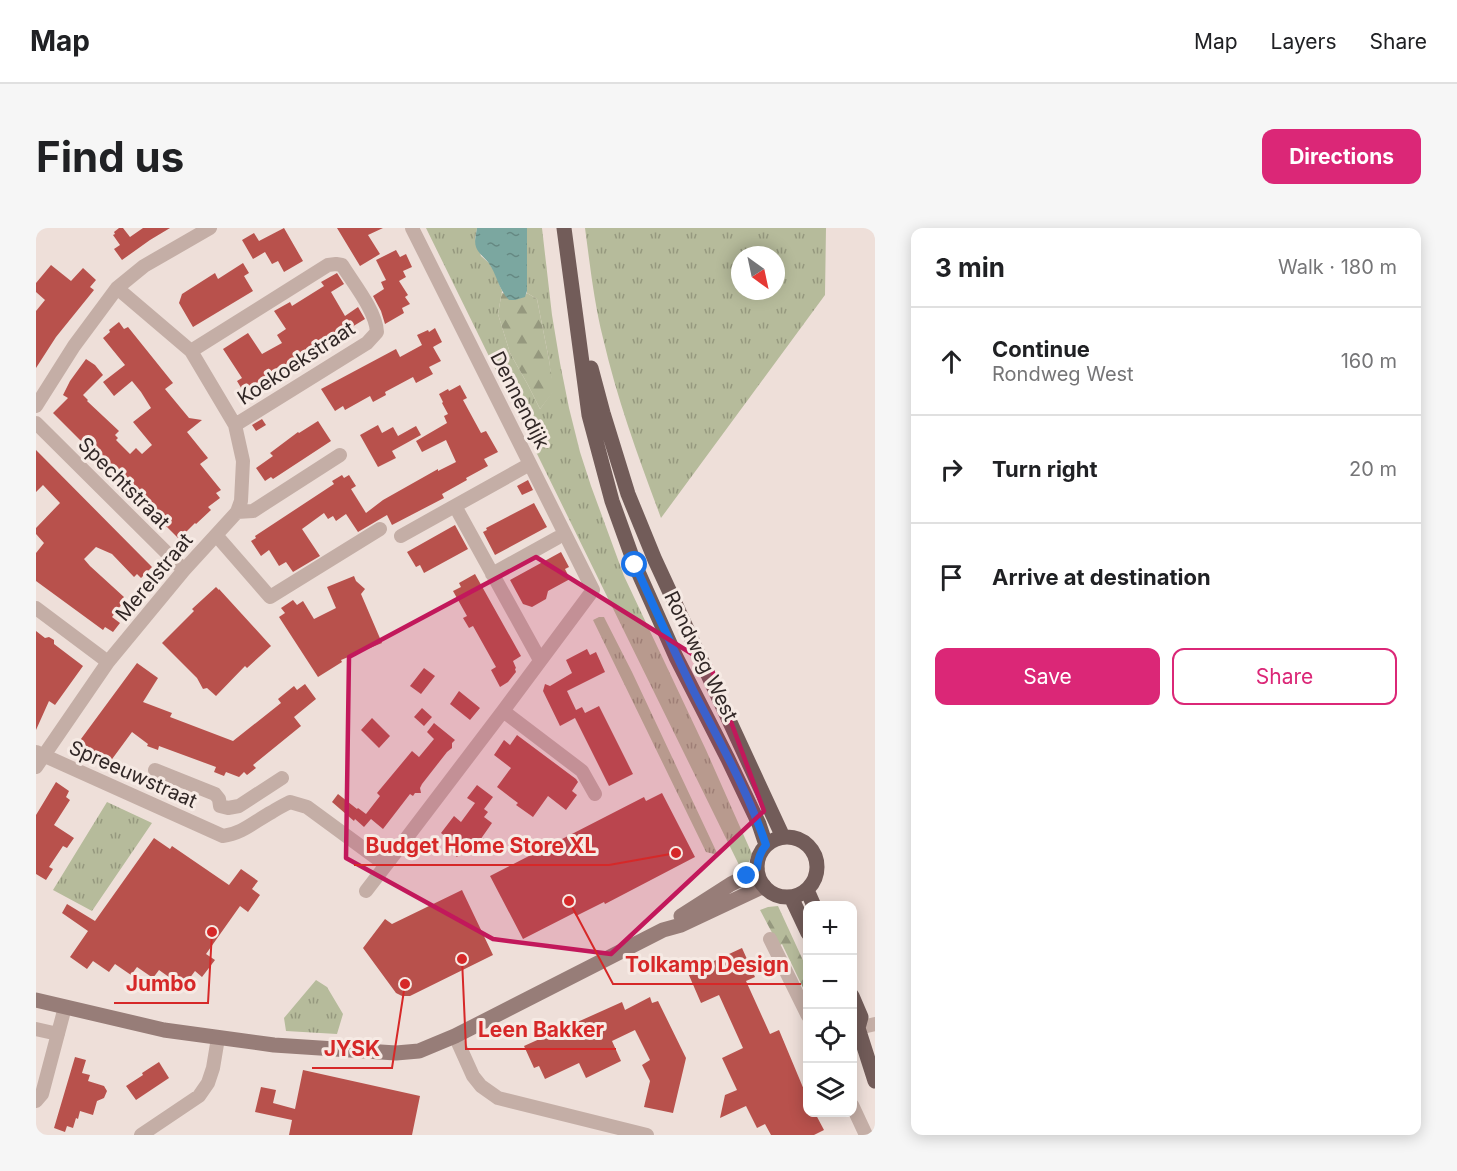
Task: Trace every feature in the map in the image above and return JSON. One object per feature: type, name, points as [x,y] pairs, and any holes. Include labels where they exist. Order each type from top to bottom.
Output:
[{"type":"main road","name":"Rondweg West","points":[[564,228],[592,426],[612,501],[635,565],[676,657],[728,759],[759,824],[766,845]]},
{"type":"main road","name":"Rondweg West","points":[[574,304],[603,413],[628,494],[659,570],[783,837]]},
{"type":"main road","points":[[783,837],[802,840],[815,854],[818,863],[817,873],[807,890],[791,897],[772,893],[759,879],[757,868],[761,852],[766,845],[774,839],[783,837]]},
{"type":"main road","points":[[807,890],[812,901]]},
{"type":"main road","points":[[791,897],[803,924]]},
{"type":"main road","points":[[857,1008],[861,1017],[857,1024]]},
{"type":"main road","points":[[857,1032],[875,1081]]},
{"type":"street","points":[[36,406],[74,346],[117,288],[144,266],[210,228]]},
{"type":"street","name":"Dennendijk","points":[[412,228],[593,590],[540,660]]},
{"type":"street","name":"Koekoekstraat","points":[[191,351],[328,265],[342,265],[371,313],[377,332],[368,342],[235,425]]},
{"type":"street","name":"Koekoekstraat","points":[[117,288],[191,351],[235,425],[243,461],[241,501],[237,512]]},
{"type":"street","name":"Spechtstraat","points":[[36,423],[184,570]]},
{"type":"street","points":[[237,512],[253,511],[340,455]]},
{"type":"street","points":[[401,536],[530,464]]},
{"type":"street","points":[[366,891],[540,660],[455,506]]},
{"type":"street","name":"Merelstraat","points":[[38,758],[108,662],[184,570],[237,512]]},
{"type":"street","points":[[216,535],[270,597],[380,529]]},
{"type":"street","points":[[492,574],[557,538]]},
{"type":"street","points":[[36,608],[108,662]]},
{"type":"street","points":[[503,711],[582,771],[596,794]]},
{"type":"street","name":"Spreeuwstraat","points":[[38,758],[223,836],[233,835],[290,802],[307,807],[386,865]]},
{"type":"street","name":"Spreeuwstraat","points":[[155,770],[215,794],[220,806],[206,829]]},
{"type":"street","points":[[251,825],[239,806],[282,778]]},
{"type":"street","name":"Spreeuwstraat","points":[[220,806],[228,808],[239,806]]},
{"type":"street","points":[[663,930],[676,919],[757,868]]},
{"type":"street","points":[[36,1000],[164,1030],[218,1038],[274,1045],[396,1053],[419,1051],[455,1036],[663,930],[681,925],[764,886]]},
{"type":"street","points":[[770,939],[804,1009]]},
{"type":"street","points":[[36,1101],[42,1094],[65,1007]]},
{"type":"street","points":[[857,1027],[875,1024]]},
{"type":"street","points":[[36,1029],[58,1034]]},
{"type":"street","points":[[455,1036],[473,1076],[480,1086],[498,1098],[606,1130],[646,1135]]},
{"type":"street","points":[[141,1135],[199,1096],[208,1083],[218,1038]]},
{"type":"street","points":[[857,1116],[866,1135]]},
{"type":"highlighted area","points":[[536,557],[710,665],[764,811],[611,954],[493,939],[346,858],[349,657]]},
{"type":"green space","points":[[426,228],[477,228],[475,238],[481,256],[494,271],[502,291],[498,314],[510,353],[540,409],[553,391],[537,299],[527,293],[527,228],[542,228],[560,363],[580,452],[624,576],[752,854],[749,862],[741,869]]},
{"type":"green space","points":[[585,228],[826,228],[825,295],[661,518],[615,384],[592,283]]},
{"type":"green space","points":[[502,291],[502,293],[524,297],[527,293],[537,299],[554,391],[540,409],[510,353],[498,314]]},
{"type":"green space","points":[[604,617],[632,672],[718,855],[706,852],[593,620]]},
{"type":"green space","points":[[107,802],[152,823],[92,911],[53,890]]},
{"type":"green space","points":[[778,906],[803,960],[803,988],[782,944],[779,946],[760,910]]},
{"type":"green space","points":[[316,980],[327,987],[343,1014],[337,1034],[286,1031],[284,1018]]},
{"type":"water","points":[[477,228],[527,228],[527,291],[525,297],[509,300],[505,296],[491,267],[476,247]]},
{"type":"building","points":[[119,228],[123,228],[130,237],[143,228],[170,228],[122,260],[114,249],[120,245],[113,235]]},
{"type":"building","points":[[284,228],[303,261],[284,272],[278,261],[272,264],[265,252],[253,259],[242,240],[254,233],[259,241]]},
{"type":"building","points":[[337,228],[383,228],[368,235],[380,254],[360,266]]},
{"type":"building","points":[[396,250],[400,257],[406,254],[412,267],[403,271],[406,277],[399,281],[408,295],[405,297],[410,304],[402,308],[404,313],[385,324],[373,296],[384,289],[381,282],[386,280],[376,260]]},
{"type":"building","points":[[243,263],[249,273],[244,276],[253,291],[193,327],[179,303],[182,294],[215,273],[218,279]]},
{"type":"building","points":[[51,265],[71,281],[83,268],[96,280],[90,287],[94,290],[56,337],[36,368],[36,311],[45,300],[36,292],[36,283]]},
{"type":"building","points":[[337,273],[344,284],[331,292],[345,316],[358,307],[365,319],[342,333],[345,338],[330,347],[327,343],[303,359],[301,356],[285,367],[287,371],[246,396],[237,381],[242,378],[223,349],[248,333],[262,354],[282,343],[277,335],[286,329],[274,311],[290,302],[292,306],[324,286],[321,282]]},
{"type":"building","points":[[119,322],[124,329],[128,327],[173,383],[165,389],[189,418],[202,420],[187,432],[208,458],[200,464],[221,490],[216,493],[220,498],[208,507],[211,510],[179,539],[53,413],[68,398],[63,395],[86,359],[103,375],[83,395],[119,431],[115,435],[118,438],[116,440],[130,454],[136,448],[142,454],[152,445],[133,422],[151,408],[141,392],[132,381],[114,396],[103,382],[125,365],[103,338]]},
{"type":"building","points":[[435,328],[442,342],[433,347],[441,361],[429,367],[433,374],[416,383],[413,377],[385,392],[386,395],[373,402],[370,396],[345,410],[343,406],[335,411],[321,389],[396,349],[400,357],[422,345],[417,335]]},
{"type":"building","points":[[460,385],[467,398],[463,400],[481,433],[486,431],[498,452],[484,459],[488,466],[442,494],[444,498],[392,525],[387,515],[358,532],[346,514],[336,521],[333,516],[328,519],[324,513],[302,529],[320,556],[293,572],[286,562],[279,566],[269,550],[261,556],[251,541],[256,538],[255,536],[334,484],[332,481],[342,475],[344,478],[349,475],[356,486],[351,489],[366,513],[383,500],[438,469],[438,471],[456,462],[446,440],[422,452],[416,441],[447,423],[444,416],[448,414],[439,394]]},
{"type":"building","points":[[262,419],[266,425],[256,431],[252,425]]},
{"type":"building","points":[[318,421],[331,441],[273,479],[271,477],[265,481],[256,468],[273,456],[270,453],[298,432]]},
{"type":"building","points":[[378,425],[382,433],[393,427],[398,436],[416,426],[421,435],[392,451],[396,458],[378,467],[360,435]]},
{"type":"building","points":[[36,450],[152,567],[141,578],[137,574],[134,577],[112,554],[96,547],[84,559],[124,597],[122,604],[112,617],[120,623],[113,632],[105,627],[103,630],[36,581],[36,553],[44,543],[36,534],[36,528],[60,503],[43,485],[36,492]]},
{"type":"building","points":[[528,480],[533,490],[522,495],[517,486]]},
{"type":"building","points":[[534,503],[547,527],[495,555],[483,532],[487,530],[486,528]]},
{"type":"building","points":[[455,525],[468,549],[424,573],[420,565],[416,567],[407,552]]},
{"type":"building","points":[[561,552],[569,567],[565,569],[570,579],[548,591],[546,599],[532,607],[523,604],[510,580]]},
{"type":"building","points":[[475,574],[521,656],[513,661],[516,672],[508,682],[500,687],[491,670],[496,667],[473,626],[469,628],[463,618],[467,616],[453,591],[461,587],[459,583]]},
{"type":"building","points":[[354,576],[365,589],[361,594],[382,643],[341,660],[342,662],[318,677],[279,617],[285,613],[281,608],[293,600],[297,605],[303,601],[314,619],[336,608],[327,587]]},
{"type":"building","points":[[216,587],[271,646],[247,668],[245,666],[216,696],[207,688],[203,689],[197,678],[162,643],[194,611],[192,609]]},
{"type":"building","points":[[36,631],[45,638],[49,637],[54,640],[54,644],[83,666],[55,705],[49,701],[36,730]]},
{"type":"building","points":[[587,649],[590,655],[596,652],[605,672],[567,691],[576,710],[582,707],[585,713],[599,706],[633,774],[609,786],[575,718],[560,726],[543,691],[545,684],[550,686],[572,673],[566,660]]},
{"type":"building","points":[[137,663],[158,678],[143,702],[172,713],[170,717],[233,741],[281,703],[278,699],[294,686],[297,690],[305,684],[316,699],[294,717],[301,726],[253,765],[256,768],[247,775],[244,772],[239,777],[226,772],[224,776],[214,772],[216,767],[159,746],[158,750],[147,746],[148,744],[132,732],[107,766],[78,743]]},
{"type":"building","points":[[424,668],[435,676],[421,694],[410,686]]},
{"type":"building","points":[[459,691],[480,708],[470,720],[450,704]]},
{"type":"building","points":[[422,708],[432,717],[424,726],[414,717]]},
{"type":"building","points":[[372,718],[390,736],[379,748],[361,730]]},
{"type":"building","points":[[434,723],[455,740],[452,748],[422,784],[421,793],[415,793],[413,796],[410,794],[383,829],[371,819],[364,827],[332,802],[338,794],[366,814],[380,796],[377,793],[412,751],[419,757],[434,739],[427,732]]},
{"type":"building","points":[[517,735],[578,782],[572,791],[577,795],[566,810],[548,796],[533,817],[497,787],[511,768],[494,755],[504,740],[510,745]]},
{"type":"building","points":[[56,782],[69,791],[66,797],[70,800],[54,825],[74,838],[67,848],[63,846],[49,867],[53,869],[46,880],[36,874],[36,815]]},
{"type":"building","points":[[477,785],[493,797],[484,809],[488,812],[484,817],[492,823],[478,843],[472,839],[457,857],[446,848],[451,841],[441,833],[454,816],[461,822],[475,803],[467,798]]},
{"type":"building","points":[[662,793],[695,857],[605,904],[604,902],[576,916],[574,913],[523,939],[490,876],[644,797],[646,801]]},
{"type":"building","points":[[154,838],[170,849],[172,846],[229,885],[241,869],[258,881],[252,889],[260,895],[248,912],[240,906],[206,954],[215,960],[202,977],[195,971],[183,987],[159,970],[153,978],[137,967],[131,975],[115,964],[109,972],[93,961],[87,969],[70,957],[88,931],[62,913],[67,904],[95,921]]},
{"type":"building","points":[[462,890],[493,955],[410,996],[396,993],[363,948],[385,919],[392,924]]},
{"type":"building","points":[[742,948],[755,977],[746,981],[770,1034],[779,1030],[803,1087],[803,1117],[817,1117],[824,1130],[814,1135],[771,1135],[765,1124],[757,1128],[746,1106],[720,1118],[725,1095],[737,1090],[722,1058],[743,1048],[719,995],[701,1003],[688,973]]},
{"type":"building","points":[[650,997],[652,1003],[658,1001],[686,1058],[673,1113],[644,1107],[650,1081],[642,1065],[650,1060],[635,1030],[612,1041],[621,1061],[586,1078],[579,1063],[545,1079],[539,1066],[534,1068],[524,1046],[622,1002],[625,1010]]},
{"type":"building","points":[[75,1057],[86,1060],[82,1073],[90,1075],[88,1081],[104,1086],[107,1091],[104,1098],[97,1101],[93,1115],[80,1111],[73,1128],[67,1126],[65,1132],[54,1128]]},
{"type":"building","points":[[159,1062],[169,1078],[136,1100],[126,1086]]},
{"type":"building","points":[[303,1070],[420,1096],[412,1135],[289,1135],[292,1120],[255,1112],[261,1087],[276,1090],[273,1103],[295,1109]]},
{"type":"place","name":"Budget Home Store XL","points":[[676,853]]},
{"type":"place","name":"Tolkamp Design","points":[[569,901]]},
{"type":"place","name":"Jumbo","points":[[212,932]]},
{"type":"place","name":"Leen Bakker","points":[[462,959]]},
{"type":"place","name":"JYSK","points":[[405,984]]},
{"type":"route","points":[[635,565],[676,657],[759,824],[766,845],[761,852],[757,868],[747,876]]}]
